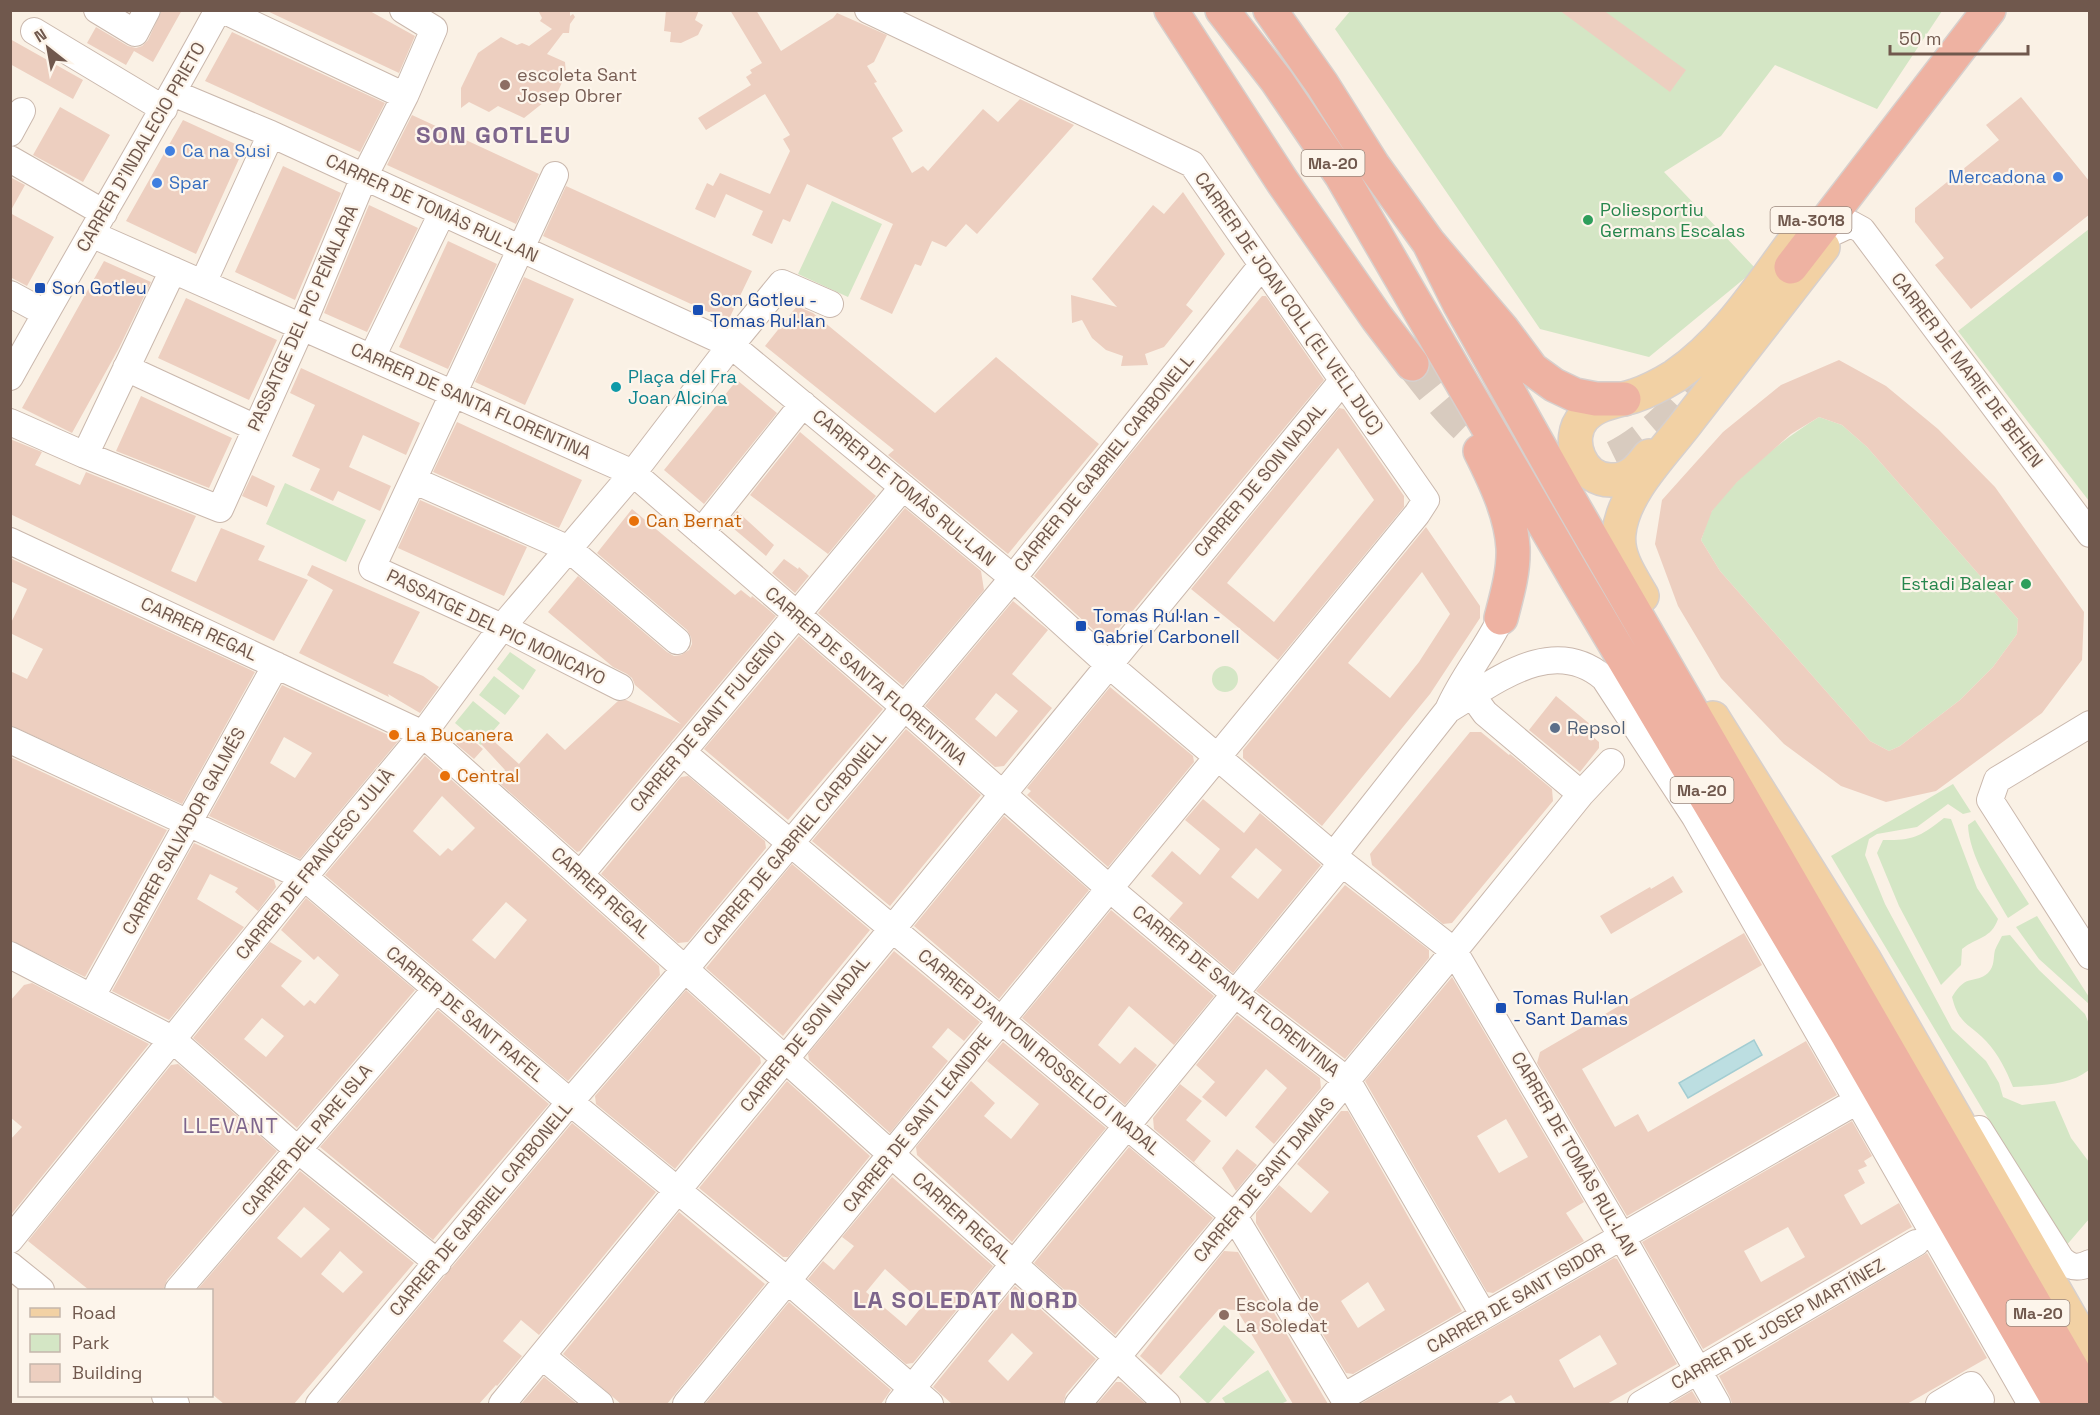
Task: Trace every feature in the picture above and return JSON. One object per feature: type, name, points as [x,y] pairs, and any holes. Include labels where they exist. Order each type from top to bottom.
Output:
[{"type":"highway","points":[[1171,10],[1282,181],[1377,318],[1412,364]]},
{"type":"highway","name":"Ma-20","points":[[1222,10],[1277,81],[1341,175],[1428,327],[1847,1034],[2060,1404]]},
{"type":"highway","name":"Ma-20","points":[[1270,10],[1322,84],[1373,165],[1429,243],[1460,305],[1680,694],[2090,1400]]},
{"type":"highway","points":[[1790,279],[1989,10]]},
{"type":"highway","points":[[1429,243],[1538,374],[1575,395],[1596,399],[1624,399]]},
{"type":"highway","points":[[1428,327],[1474,440],[1506,510],[1513,546],[1501,627]]},
{"type":"highway","points":[[1500,374],[1554,451],[1628,572]]},
{"type":"highway","points":[[1466,416],[1657,744],[1695,817]]},
{"type":"main road","name":"Ma-3018","points":[[1624,399],[1663,383],[1699,357],[1722,334],[1974,10]]},
{"type":"main road","name":"Ma-3018","points":[[1628,572],[1619,548],[1618,534],[1628,502],[1790,279],[1836,231],[2006,10]]},
{"type":"main road","points":[[1624,399],[1593,410],[1579,424],[1576,433],[1577,452],[1581,462],[1600,479],[1610,481],[1634,474],[1790,279]]},
{"type":"main road","points":[[1628,572],[1737,757],[1864,959],[2090,1352]]},
{"type":"street","points":[[97,10],[135,33],[147,10]]},
{"type":"street","points":[[221,10],[405,96]]},
{"type":"street","name":"CARRER D'INDALECIO PRIETO","points":[[10,377],[221,10]]},
{"type":"street","name":"PASSATGE DEL PIC PEÑALARA","points":[[85,455],[220,509],[302,326],[364,177],[405,96],[434,29],[404,10]]},
{"type":"street","name":"CARRER DE JOAN COLL (EL VELL DUC)","points":[[867,10],[1192,164],[1426,500],[1288,672]]},
{"type":"street","name":"CARRER DE TOMÀS RUL·LAN","points":[[34,31],[169,101],[271,134],[731,345],[1013,578],[1217,758],[1338,859],[1454,951],[1717,1404]]},
{"type":"street","points":[[203,283],[271,134]]},
{"type":"street","name":"CARRER DE SANTA FLORENTINA","points":[[10,159],[98,224],[173,270],[633,473],[1110,889],[1235,994],[1347,1080],[1484,1316]]},
{"type":"street","name":"PASSATGE DEL PIC MONCAYO","points":[[555,175],[372,568],[502,627],[620,687]]},
{"type":"street","points":[[372,357],[442,213]]},
{"type":"street","name":"CARRER DE MARIE DE BEHEN","points":[[1836,231],[1851,224],[1862,230],[2090,534]]},
{"type":"street","name":"CARRER DE GABRIEL CARBONELL","points":[[319,1404],[570,1102],[685,969],[1013,578],[1263,265]]},
{"type":"street","points":[[10,422],[85,455],[173,270]]},
{"type":"street","points":[[731,345],[782,283],[830,303]]},
{"type":"street","points":[[10,294],[45,313]]},
{"type":"street","name":"CARRER DE FRANCESC JULIÀ","points":[[10,1240],[423,734],[502,627],[633,473],[731,345]]},
{"type":"street","points":[[126,368],[256,428]]},
{"type":"street","name":"CARRER DE SON NADAL","points":[[502,1404],[1343,380]]},
{"type":"street","points":[[701,532],[803,405]]},
{"type":"street","points":[[413,480],[569,549],[677,641]]},
{"type":"street","name":"CARRER DE SANT FULGENCI","points":[[580,875],[903,487]]},
{"type":"street","name":"CARRER REGAL","points":[[10,541],[423,734],[1167,1404]]},
{"type":"street","points":[[1501,627],[1509,648],[1531,664]]},
{"type":"street","points":[[1472,695],[1477,680],[1497,646],[1501,627]]},
{"type":"street","points":[[914,1399],[1015,1265],[1235,994],[1338,859],[1449,710],[1454,695],[1501,627]]},
{"type":"street","points":[[1449,710],[1508,674],[1531,664],[1573,662],[1595,670],[1604,678],[1695,817],[2031,1404]]},
{"type":"street","name":"CARRER SALVADOR GALMÉS","points":[[92,996],[276,665]]},
{"type":"street","name":"CARRER DE SANT LEANDRE","points":[[686,1404],[1288,672]]},
{"type":"street","points":[[1472,695],[1485,712],[1581,794]]},
{"type":"street","points":[[2090,724],[1997,780],[1990,800],[2090,956]]},
{"type":"street","name":"CARRER DE SANT RAFEL","points":[[10,740],[304,877],[570,1102],[788,1281],[914,1399]]},
{"type":"street","name":"CARRER D'ANTONI ROSSELLÓ I NADAL","points":[[682,752],[1234,1216],[1343,1397]]},
{"type":"street","points":[[1737,757],[1764,790],[1839,901],[1940,1069],[2061,1259],[2067,1265],[2076,1268],[2090,1263]]},
{"type":"street","name":"CARRER DE SANT DAMAS","points":[[1078,1404],[1454,951],[1581,794],[1611,762]]},
{"type":"street","points":[[15,965],[92,996],[172,1039],[298,1150],[438,1263]]},
{"type":"street","name":"CARRER DEL PARE ISLA","points":[[179,1289],[436,989]]},
{"type":"street","name":"CARRER DE SANT ISIDOR","points":[[1343,1397],[1845,1108]]},
{"type":"street","name":"CARRER DE JOSEP MARTÍNEZ","points":[[1641,1404],[1916,1243]]},
{"type":"street","points":[[10,1265],[40,1289]]},
{"type":"street","points":[[542,1356],[600,1404]]},
{"type":"street","points":[[1939,1404],[1974,1395]]},
{"type":"green space","name":"Poliesportiu Germans Escalas","points":[[1351,10],[1942,11],[1877,109],[1775,65],[1721,136],[1664,172],[1756,269],[1649,357],[1540,329],[1335,29]]},
{"type":"green space","points":[[832,201],[882,224],[848,297],[798,274]]},
{"type":"green space","points":[[2089,229],[2089,501],[1958,331]]},
{"type":"green space","name":"Estadi Balear","points":[[1819,417],[1842,425],[1867,447],[2018,619],[2017,634],[1993,667],[1960,700],[1900,746],[1889,751],[1870,741],[1720,571],[1701,540],[1713,509],[1735,483],[1776,447]]},
{"type":"green space","points":[[285,483],[366,520],[346,562],[266,524]]},
{"type":"green space","points":[[510,652],[536,670],[523,690],[497,669]]},
{"type":"green space","points":[[1225,666],[1234,670],[1238,679],[1234,688],[1225,692],[1216,688],[1212,679],[1216,670]]},
{"type":"green space","points":[[494,676],[520,696],[505,715],[479,695]]},
{"type":"green space","points":[[473,701],[500,723],[481,745],[455,723]]},
{"type":"green space","points":[[1953,784],[1971,812],[1963,814],[1948,804],[1917,827],[1877,834],[1869,839],[1865,855],[1885,904],[1952,1029],[1986,1061],[1999,1083],[2003,1097],[2022,1105],[2055,1101],[2071,1138],[2089,1162],[2089,1219],[2065,1247],[1831,856]]},
{"type":"green space","points":[[1944,818],[1951,819],[1977,888],[1998,919],[1992,930],[1962,949],[1961,965],[1941,985],[1899,906],[1877,853],[1883,840],[1902,840],[1916,836]]},
{"type":"green space","points":[[1975,820],[2029,904],[2008,918],[1977,861],[1969,837],[1968,825]]},
{"type":"green space","points":[[2037,916],[2089,997],[2089,1004],[2039,959],[2016,927]]},
{"type":"green space","points":[[2010,935],[2039,970],[2085,1014],[2089,1024],[2089,1070],[2081,1075],[2053,1084],[2013,1087],[1995,1052],[1965,1023],[1958,1013],[1952,997],[1957,989],[1962,984],[1988,973],[1992,968],[1995,950],[2002,936]]},
{"type":"green space","points":[[1224,1325],[1255,1352],[1208,1404],[1179,1377]]},
{"type":"green space","points":[[1268,1370],[1287,1401],[1281,1404],[1226,1404],[1222,1398]]},
{"type":"water","points":[[1754,1040],[1762,1055],[1688,1098],[1679,1083]]},
{"type":"building","points":[[162,10],[182,10],[153,62],[134,51],[126,65],[87,43],[96,27],[128,46],[136,48],[142,46],[148,40]]},
{"type":"building","points":[[265,10],[368,10],[415,36],[399,73]]},
{"type":"building","points":[[538,10],[570,10],[570,16],[573,14],[575,17],[570,24],[569,33],[563,33],[547,54],[565,62],[566,74],[558,91],[524,118],[498,106],[489,112],[469,102],[461,108],[461,88],[478,53],[501,37],[517,45],[522,43],[529,46],[552,29],[540,21],[542,18]]},
{"type":"building","points":[[666,10],[699,10],[695,20],[703,25],[698,35],[681,43],[670,42],[671,32],[664,31]]},
{"type":"building","points":[[730,10],[756,10],[781,51],[833,18],[837,13],[887,35],[874,62],[867,66],[877,82],[874,83],[903,131],[892,138],[912,173],[923,166],[928,171],[983,109],[998,122],[1020,99],[1074,125],[977,234],[966,224],[946,247],[932,241],[921,266],[915,264],[892,314],[860,299],[893,224],[807,184],[790,222],[783,219],[772,244],[752,235],[763,211],[726,194],[715,218],[695,209],[707,183],[713,186],[720,173],[770,194],[790,151],[783,139],[790,135],[765,94],[706,130],[698,118],[751,85],[746,77],[752,73],[750,70],[762,63]]},
{"type":"building","points":[[1559,10],[1603,10],[1686,70],[1670,92]]},
{"type":"building","points":[[232,32],[385,103],[360,152],[205,81]]},
{"type":"building","points":[[10,39],[83,80],[73,99],[10,64]]},
{"type":"building","points":[[2021,97],[2090,182],[2090,214],[1971,309],[1935,265],[1944,258],[1915,222],[1915,208],[1999,140],[1986,125]]},
{"type":"building","points":[[60,107],[110,135],[83,182],[33,155]]},
{"type":"building","points":[[412,115],[539,174],[516,224],[387,165]]},
{"type":"building","points":[[183,120],[244,148],[196,254],[126,221]]},
{"type":"building","points":[[283,166],[341,193],[295,300],[235,272]]},
{"type":"building","points":[[10,177],[25,185],[10,212]]},
{"type":"building","points":[[566,186],[752,271],[728,321],[543,236]]},
{"type":"building","points":[[1183,192],[1225,254],[1186,305],[1193,311],[1164,347],[1145,354],[1148,365],[1121,366],[1123,356],[1106,350],[1092,338],[1082,320],[1072,323],[1071,295],[1117,307],[1092,279],[1153,205],[1164,214]]},
{"type":"building","points":[[369,205],[418,228],[367,332],[324,313]]},
{"type":"building","points":[[10,213],[54,237],[27,286],[10,277]]},
{"type":"building","points":[[448,241],[497,264],[448,369],[399,347]]},
{"type":"building","points":[[104,261],[151,282],[119,348],[72,433],[22,408]]},
{"type":"building","points":[[524,277],[574,299],[525,405],[475,382]]},
{"type":"building","points":[[1262,296],[1266,296],[1324,380],[1107,642],[1034,576],[1128,457]]},
{"type":"building","points":[[186,298],[277,340],[249,400],[158,358]]},
{"type":"building","points":[[797,306],[813,313],[935,413],[996,357],[1099,444],[1008,554],[888,455],[894,450],[765,346]]},
{"type":"building","name":"Estadi Balear","points":[[1839,360],[1886,386],[1938,429],[1995,487],[2084,612],[2082,660],[2042,713],[1936,791],[1886,802],[1841,786],[1784,744],[1721,678],[1678,606],[1655,544],[1662,500],[1723,432],[1781,385]],"holes":[[[1819,417],[1842,425],[1867,447],[2018,619],[2017,634],[1993,667],[1960,700],[1900,746],[1889,751],[1870,741],[1720,571],[1701,540],[1712,511],[1737,482],[1791,434]]]},
{"type":"building","points":[[301,368],[420,423],[406,455],[363,435],[349,467],[391,486],[380,511],[338,491],[333,501],[310,490],[320,469],[292,456],[315,405],[290,393]]},
{"type":"building","points":[[737,380],[777,413],[704,504],[664,470]]},
{"type":"building","points":[[141,396],[232,438],[209,488],[116,451]]},
{"type":"building","points":[[1339,408],[1344,409],[1404,496],[1404,507],[1278,660],[1191,589]],"holes":[[[1338,448],[1374,500],[1274,622],[1227,583]]]},
{"type":"building","points":[[457,422],[582,480],[559,528],[433,472]]},
{"type":"building","points":[[800,432],[876,496],[828,554],[750,495]]},
{"type":"building","points":[[10,439],[42,452],[35,465],[80,485],[86,472],[196,516],[171,571],[196,582],[221,528],[265,546],[258,560],[308,580],[274,641],[10,514]]},
{"type":"building","points":[[252,475],[275,486],[267,507],[242,496]]},
{"type":"building","points":[[420,500],[527,547],[504,596],[398,548]]},
{"type":"building","points":[[905,508],[981,571],[984,590],[903,686],[818,613]]},
{"type":"building","points":[[632,509],[735,595],[741,590],[776,616],[577,852],[496,780],[505,770],[481,744],[488,736],[519,764],[547,733],[565,750],[618,701],[626,700],[681,724],[635,685],[632,678],[613,667],[548,612],[578,576],[667,652],[674,656],[689,650],[692,644],[687,630],[597,553]]},
{"type":"building","points":[[737,511],[774,545],[766,556],[727,523]]},
{"type":"building","points":[[1426,527],[1480,606],[1480,618],[1430,694],[1322,826],[1243,758],[1243,750]],"holes":[[[1422,572],[1450,614],[1419,662],[1390,698],[1348,663]]]},
{"type":"building","points":[[10,558],[255,672],[182,804],[10,725],[10,671],[27,679],[43,649],[10,633],[10,625],[27,589],[10,581]]},
{"type":"building","points":[[784,559],[798,569],[799,567],[809,576],[795,593],[772,573]]},
{"type":"building","points":[[312,565],[420,612],[393,663],[423,676],[439,687],[420,713],[388,694],[389,697],[299,653],[333,590],[307,575]]},
{"type":"building","points":[[1013,601],[1048,630],[1012,674],[1052,708],[1004,766],[995,767],[925,706]],"holes":[[[996,693],[1018,711],[996,737],[975,719]]]},
{"type":"building","points":[[799,636],[883,709],[788,820],[704,749]]},
{"type":"building","points":[[282,685],[399,740],[300,859],[209,816]],"holes":[[[284,737],[312,753],[295,778],[270,763]]]},
{"type":"building","points":[[1110,687],[1193,756],[1194,762],[1108,867],[1027,795],[1031,791],[1027,788]]},
{"type":"building","points":[[1556,696],[1597,730],[1592,736],[1599,742],[1599,748],[1580,772],[1529,730]]},
{"type":"building","points":[[906,729],[981,795],[890,906],[812,841]]},
{"type":"building","points":[[1470,732],[1481,732],[1510,754],[1552,789],[1553,801],[1452,923],[1443,924],[1372,865],[1370,854]]},
{"type":"building","points":[[466,734],[483,749],[474,759],[456,744]]},
{"type":"building","points":[[425,756],[659,966],[660,975],[568,1081],[325,875]],"holes":[[[442,796],[475,828],[452,851],[448,848],[440,856],[413,831]],[[506,902],[527,920],[495,959],[472,940]]]},
{"type":"building","points":[[10,757],[167,830],[85,977],[10,940]]},
{"type":"building","points":[[688,776],[765,841],[766,848],[688,942],[678,943],[601,874],[681,777]]},
{"type":"building","points":[[1203,799],[1244,833],[1260,813],[1321,865],[1233,973],[1169,919],[1183,903],[1151,876],[1172,851],[1200,875],[1220,849],[1185,820]],"holes":[[[1256,848],[1282,870],[1258,899],[1231,877]]]},
{"type":"building","points":[[1004,816],[1089,890],[999,999],[914,926]]},
{"type":"building","points":[[194,843],[274,880],[276,887],[258,911],[235,892],[238,888],[210,874],[197,899],[244,927],[169,1020],[112,991]]},
{"type":"building","points":[[792,864],[870,930],[783,1036],[706,968]]},
{"type":"building","points":[[1673,876],[1683,892],[1611,934],[1600,916]]},
{"type":"building","points":[[1345,885],[1429,950],[1429,958],[1345,1059],[1256,991]]},
{"type":"building","points":[[306,898],[415,990],[297,1128],[193,1038],[270,942],[302,961],[281,986],[304,1006],[310,1000],[315,1004],[336,979],[339,975],[318,956],[314,960],[281,930]],"holes":[[[262,1018],[284,1036],[266,1057],[244,1039]]]},
{"type":"building","points":[[1111,910],[1214,996],[1174,1045],[1129,1006],[1098,1045],[1120,1064],[1135,1047],[1157,1065],[1125,1105],[1022,1018]]},
{"type":"building","points":[[1744,933],[1762,965],[1582,1069],[1615,1127],[1638,1114],[1648,1132],[1806,1041],[1837,1095],[1627,1216],[1537,1063],[1540,1052]]},
{"type":"building","points":[[894,951],[980,1022],[964,1041],[948,1028],[932,1047],[948,1061],[890,1133],[809,1060],[808,1054]]},
{"type":"building","points":[[1452,977],[1584,1202],[1566,1213],[1584,1241],[1493,1293],[1487,1292],[1365,1081]],"holes":[[[1506,1119],[1528,1157],[1499,1173],[1477,1136]]]},
{"type":"building","points":[[32,983],[149,1044],[10,1216],[10,1140],[22,1127],[10,1117],[10,1001],[24,985]]},
{"type":"building","points":[[686,990],[760,1057],[761,1063],[675,1169],[596,1104],[595,1096]]},
{"type":"building","points":[[438,1010],[549,1104],[433,1240],[320,1147]]},
{"type":"building","points":[[1237,1015],[1320,1078],[1321,1088],[1274,1144],[1255,1127],[1287,1088],[1266,1069],[1226,1117],[1202,1097],[1215,1082],[1196,1065]]},
{"type":"building","points":[[1003,1042],[1106,1128],[1012,1242],[917,1155],[916,1147],[971,1081],[995,1103],[984,1116],[1011,1139],[1016,1133],[1039,1104],[987,1061]]},
{"type":"building","points":[[178,1064],[277,1151],[167,1280],[163,1289],[88,1289],[28,1241],[171,1065]]},
{"type":"building","points":[[787,1081],[870,1156],[788,1257],[783,1257],[699,1188]]},
{"type":"building","points":[[1180,1084],[1202,1101],[1186,1120],[1211,1141],[1194,1162],[1205,1172],[1154,1129],[1153,1118]]},
{"type":"building","points":[[1341,1111],[1348,1111],[1462,1311],[1353,1374],[1346,1373],[1256,1223],[1256,1213],[1279,1185],[1311,1213],[1329,1192],[1297,1164]],"holes":[[[1368,1282],[1385,1310],[1358,1328],[1341,1301]]]},
{"type":"building","points":[[1852,1121],[1872,1156],[1864,1161],[1867,1166],[1858,1170],[1865,1183],[1844,1195],[1847,1201],[1861,1225],[1899,1203],[1912,1227],[1703,1349],[1642,1242]],"holes":[[[1788,1227],[1805,1257],[1761,1282],[1744,1251]]]},
{"type":"building","points":[[572,1123],[656,1192],[539,1335],[521,1320],[503,1341],[522,1356],[479,1404],[338,1404]]},
{"type":"building","points":[[1129,1147],[1213,1218],[1115,1335],[1034,1263]]},
{"type":"building","points":[[1237,1149],[1257,1165],[1236,1191],[1222,1168]]},
{"type":"building","points":[[300,1171],[414,1263],[294,1404],[224,1404],[213,1395],[213,1289],[198,1289]],"holes":[[[304,1207],[330,1229],[301,1258],[277,1238]],[[340,1251],[363,1272],[343,1293],[321,1274]]]},
{"type":"building","points":[[892,1177],[993,1266],[913,1363],[906,1364],[808,1279],[823,1261],[834,1270],[854,1246],[842,1237]],"holes":[[[885,1269],[924,1304],[906,1326],[866,1292]]]},
{"type":"building","points":[[679,1212],[765,1284],[667,1404],[621,1404],[563,1354]]},
{"type":"building","points":[[1224,1251],[1238,1252],[1328,1404],[1293,1404],[1237,1310],[1219,1309],[1161,1375],[1140,1356]]},
{"type":"building","points":[[1927,1253],[1987,1358],[1907,1404],[1732,1404],[1719,1376]]},
{"type":"building","points":[[1614,1258],[1617,1259],[1677,1364],[1607,1404],[1516,1404],[1511,1395],[1496,1404],[1360,1404]],"holes":[[[1600,1335],[1617,1364],[1574,1388],[1559,1360]]]},
{"type":"building","points":[[1015,1286],[1096,1359],[1066,1394],[1063,1404],[952,1404],[933,1387]],"holes":[[[1012,1333],[1033,1353],[1008,1381],[988,1361]]]},
{"type":"building","points":[[789,1302],[891,1390],[881,1404],[705,1404]]},
{"type":"building","points":[[544,1377],[577,1404],[521,1404]]},
{"type":"building","points":[[1116,1382],[1121,1382],[1146,1404],[1097,1404]]},
{"type":"building","points":[[1692,1391],[1700,1404],[1670,1404]]},
{"type":"tunnel","points":[[1412,364],[1450,410],[1482,441],[1512,460],[1545,468],[1570,469],[1592,465],[1633,446],[1652,432],[1701,382]]},
{"type":"place","name":"escoleta Sant Josep Obrer","points":[[505,85]]},
{"type":"place","name":"Ca na Susi","points":[[170,151]]},
{"type":"place","name":"Mercadona","points":[[2058,177]]},
{"type":"place","name":"Spar","points":[[157,183]]},
{"type":"place","name":"Poliesportiu Germans Escalas","points":[[1588,220]]},
{"type":"place","name":"Son Gotleu","points":[[40,288]]},
{"type":"place","name":"Son Gotleu - Tomas Rul·lan","points":[[698,310]]},
{"type":"place","name":"Plaça del Fra Joan Alcina","points":[[616,387]]},
{"type":"place","name":"Can Bernat","points":[[634,521]]},
{"type":"place","name":"Estadi Balear","points":[[2026,584]]},
{"type":"place","name":"Tomas Rul·lan - Gabriel Carbonell","points":[[1081,626]]},
{"type":"place","name":"Repsol","points":[[1555,728]]},
{"type":"place","name":"La Bucanera","points":[[394,735]]},
{"type":"place","name":"Central","points":[[445,776]]},
{"type":"place","name":"Tomas Rul·lan - Sant Damas","points":[[1501,1008]]},
{"type":"place","name":"Escola de La Soledat","points":[[1224,1315]]},
{"type":"district","name":"SON GOTLEU","points":[[494,135]]},
{"type":"district","name":"LLEVANT","points":[[231,1126]]},
{"type":"district","name":"LA SOLEDAT NORD","points":[[966,1300]]}]
